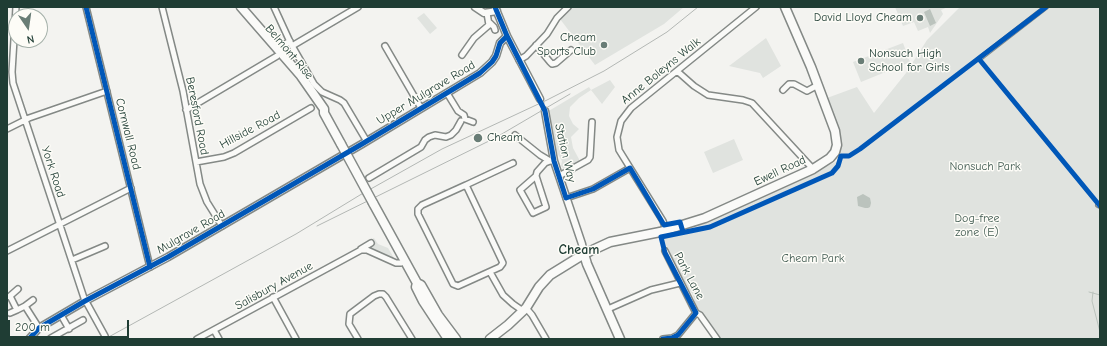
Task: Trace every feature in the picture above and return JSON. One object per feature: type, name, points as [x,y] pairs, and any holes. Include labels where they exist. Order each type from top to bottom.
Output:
[{"type":"main road","name":"Belmont Rise","points":[[235,7],[277,53],[301,76],[324,109],[324,113],[416,283]]},
{"type":"main road","name":"Belmont Rise","points":[[241,7],[277,53]]},
{"type":"main road","name":"Ewell Road","points":[[490,339],[524,310],[546,278],[561,267],[584,254],[610,242],[666,230],[717,213],[813,169],[830,158],[835,152],[837,146],[835,131],[818,85],[785,7]]},
{"type":"main road","points":[[584,254],[620,339]]},
{"type":"main road","points":[[416,283],[416,287],[423,300],[448,339]]},
{"type":"main road","points":[[416,283],[421,285],[438,314],[456,339]]},
{"type":"street","name":"York Road","points":[[16,7],[9,71],[85,301],[105,336]]},
{"type":"street","name":"Cornwall Road","points":[[86,7],[132,188],[150,267]]},
{"type":"street","name":"Beresford Road","points":[[162,7],[178,68],[199,178],[205,196],[222,226]]},
{"type":"street","points":[[274,7],[291,43],[316,87],[322,92],[344,103],[366,140]]},
{"type":"street","points":[[186,110],[291,43],[358,7]]},
{"type":"street","points":[[475,7],[480,11],[487,13],[496,9],[506,34],[540,99]]},
{"type":"street","points":[[519,60],[526,56],[547,34],[557,18],[568,7]]},
{"type":"street","name":"Anne Boleyns Walk","points":[[666,230],[663,221],[651,199],[620,150],[617,141],[617,132],[620,121],[631,108],[756,7]]},
{"type":"street","points":[[978,59],[1046,7]]},
{"type":"street","points":[[487,13],[486,16],[495,30]]},
{"type":"street","points":[[462,55],[471,48],[490,23]]},
{"type":"street","name":"Upper Mulgrave Road","points":[[343,155],[480,73],[489,66],[496,56],[501,41],[506,34]]},
{"type":"street","points":[[536,45],[552,64],[556,63],[571,50]]},
{"type":"street","points":[[385,46],[421,108]]},
{"type":"street","points":[[677,71],[705,94],[713,97],[748,101],[758,108],[813,169]]},
{"type":"street","points":[[783,90],[789,84],[794,84],[808,94],[818,85]]},
{"type":"street","points":[[7,130],[26,120],[107,90]]},
{"type":"street","points":[[369,178],[421,147],[426,138],[435,135],[446,137],[454,132],[462,122],[464,115],[458,111],[447,93]]},
{"type":"street","name":"Hillside Road","points":[[196,162],[228,156],[310,108]]},
{"type":"street","name":"Station Way","points":[[545,111],[552,161],[559,176],[584,254]]},
{"type":"street","points":[[462,122],[473,122]]},
{"type":"street","points":[[559,176],[586,161],[590,157],[592,122]]},
{"type":"street","points":[[515,135],[540,155],[552,161]]},
{"type":"street","name":"Mulgrave Road","points":[[29,339],[39,328],[61,315],[150,267],[343,155]]},
{"type":"street","points":[[536,176],[546,206],[533,213],[520,190],[536,176],[537,172],[545,163],[552,161]]},
{"type":"street","points":[[466,185],[503,260],[503,263],[500,267],[490,272],[460,286],[455,286],[418,214],[418,209],[422,205],[513,163]]},
{"type":"street","points":[[566,198],[593,189],[630,168]]},
{"type":"street","points":[[7,251],[132,188]]},
{"type":"street","name":"Salisbury Avenue","points":[[197,339],[361,250],[370,243]]},
{"type":"street","points":[[72,260],[105,246]]},
{"type":"street","points":[[361,250],[367,250],[396,263],[404,261]]},
{"type":"street","name":"Park Lane","points":[[663,339],[672,338],[678,335],[696,313],[665,251]]},
{"type":"street","points":[[490,272],[503,295],[532,315],[546,339]]},
{"type":"street","points":[[608,308],[651,290],[680,283]]},
{"type":"street","points":[[17,310],[8,296],[18,289]]},
{"type":"street","points":[[358,339],[349,324],[350,315],[374,296],[380,294],[386,297],[412,339]]},
{"type":"street","points":[[273,298],[296,339]]},
{"type":"street","points":[[10,313],[25,306],[33,300]]},
{"type":"street","points":[[25,306],[39,328]]},
{"type":"street","points":[[696,313],[700,315],[717,339]]},
{"type":"street","points":[[61,315],[69,329]]},
{"type":"street","points":[[51,338],[83,320]]},
{"type":"street","points":[[214,330],[220,339]]},
{"type":"green space","name":"Cheam Sports Club","points":[[571,7],[684,7],[664,24],[595,65],[560,19]]},
{"type":"green space","name":"David Lloyd Cheam","points":[[895,7],[948,7],[941,10],[943,14],[930,33],[928,27],[918,31],[914,22],[903,26]]},
{"type":"green space","name":"Nonsuch Park","points":[[960,7],[1100,7],[1100,339],[718,339],[697,308],[692,293],[687,289],[676,271],[663,238],[701,223],[840,160],[840,135],[827,98],[857,87],[874,113],[906,73],[927,40]]},
{"type":"green space","points":[[424,13],[437,28],[430,34],[417,18]]},
{"type":"green space","points":[[766,38],[781,66],[763,78],[760,73],[729,66]]},
{"type":"green space","points":[[903,43],[910,62],[861,82],[853,62]]},
{"type":"green space","points":[[610,80],[615,87],[602,104],[591,90]]},
{"type":"green space","points":[[589,87],[591,90],[579,98],[570,107],[569,116],[573,124],[579,129],[571,137],[573,148],[580,161],[565,170],[561,166],[562,161],[557,153],[550,116],[547,112]]},
{"type":"green space","points":[[734,139],[743,160],[713,173],[704,152]]},
{"type":"green space","points":[[374,238],[378,244],[388,248],[394,258],[370,248],[373,244],[370,240]]},
{"type":"shaded area","points":[[930,9],[936,23],[930,26],[924,12]]},
{"type":"shaded area","points":[[863,194],[870,198],[871,203],[870,207],[868,208],[858,206],[857,197]]},
{"type":"waterway","points":[[1089,292],[1100,295]]},
{"type":"waterway","points":[[1093,292],[1092,301],[1100,332]]},
{"type":"tunnel","points":[[540,99],[545,111]]},
{"type":"railway","points":[[105,339],[296,234],[360,195],[442,149],[547,100],[604,71],[667,32],[698,7]]},
{"type":"railway","points":[[317,226],[495,138],[570,94]]},
{"type":"cycle path","points":[[86,7],[150,267]]},
{"type":"cycle path","points":[[495,7],[507,36],[545,111],[554,161],[566,198],[593,189],[630,168],[664,225],[680,222],[683,232]]},
{"type":"cycle path","points":[[663,339],[672,338],[678,335],[696,313],[665,253],[661,237],[710,227],[832,173],[838,166],[841,156],[849,156],[860,149],[1046,7]]},
{"type":"cycle path","points":[[29,339],[39,328],[85,301],[168,257],[362,144],[480,73],[492,62],[496,56],[500,43],[507,36]]},
{"type":"cycle path","points":[[979,59],[1100,206]]},
{"type":"place","name":"David Lloyd Cheam","points":[[920,18]]},
{"type":"place","name":"Cheam Sports Club","points":[[604,45]]},
{"type":"place","name":"Nonsuch High School for Girls","points":[[861,61]]},
{"type":"place","name":"Cheam","points":[[478,138]]},
{"type":"district","name":"Cheam","points":[[579,250]]},
{"type":"park label","name":"Dog-free zone (E)","points":[[977,226]]},
{"type":"park label","name":"Cheam Park","points":[[813,259]]}]
